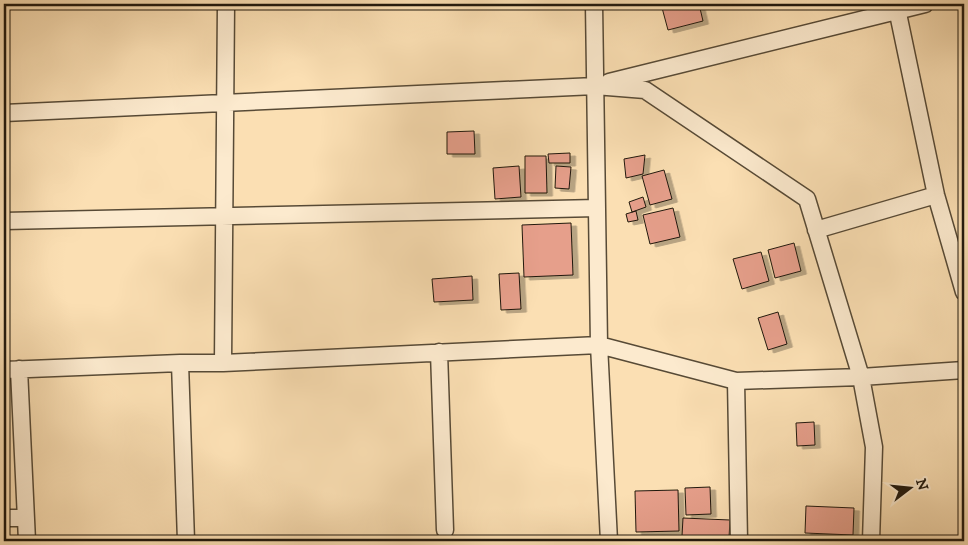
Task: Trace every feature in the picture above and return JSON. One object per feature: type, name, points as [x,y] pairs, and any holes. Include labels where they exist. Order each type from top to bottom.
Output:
[{"type":"street","points":[[223,363],[226,4]]},
{"type":"street","points":[[594,4],[599,345],[610,541]]},
{"type":"street","points":[[595,86],[897,7],[925,4]]},
{"type":"street","points":[[897,7],[936,195],[964,292]]},
{"type":"street","points":[[4,113],[595,86],[645,90],[807,199],[861,377],[874,447],[871,541]]},
{"type":"street","points":[[816,230],[936,195]]},
{"type":"street","points":[[4,221],[597,208]]},
{"type":"street","points":[[27,541],[11,369],[223,363],[599,345],[736,381],[861,377],[964,370]]},
{"type":"street","points":[[439,352],[445,530]]},
{"type":"street","points":[[180,363],[186,541]]},
{"type":"street","points":[[736,381],[739,541]]},
{"type":"street","points":[[4,518],[26,518]]},
{"type":"building","points":[[661,4],[699,4],[703,21],[668,30]]},
{"type":"building","points":[[474,131],[475,154],[447,154],[447,132]]},
{"type":"building","points":[[570,153],[570,163],[549,163],[548,154]]},
{"type":"building","points":[[645,155],[643,174],[626,178],[624,159]]},
{"type":"building","points":[[525,156],[546,156],[547,193],[525,193]]},
{"type":"building","points":[[519,166],[521,197],[495,199],[493,168]]},
{"type":"building","points":[[556,166],[571,167],[569,189],[555,188]]},
{"type":"building","points":[[664,170],[672,199],[650,205],[642,176]]},
{"type":"building","points":[[643,197],[646,207],[632,212],[629,202]]},
{"type":"building","points":[[673,208],[680,237],[650,244],[643,215]]},
{"type":"building","points":[[636,211],[638,220],[628,222],[626,214]]},
{"type":"building","points":[[571,223],[573,275],[524,277],[522,225]]},
{"type":"building","points":[[794,243],[801,271],[775,278],[768,250]]},
{"type":"building","points":[[761,252],[769,281],[742,289],[733,259]]},
{"type":"building","points":[[519,273],[521,309],[501,310],[499,274]]},
{"type":"building","points":[[472,276],[473,300],[434,302],[432,279]]},
{"type":"building","points":[[778,312],[787,344],[768,350],[758,318]]},
{"type":"building","points":[[814,422],[815,445],[797,446],[796,423]]},
{"type":"building","points":[[710,487],[711,514],[686,515],[685,488]]},
{"type":"building","points":[[678,490],[679,531],[636,532],[635,491]]},
{"type":"building","points":[[806,506],[854,508],[853,535],[805,533]]},
{"type":"building","points":[[683,518],[730,520],[729,538],[682,536]]}]
